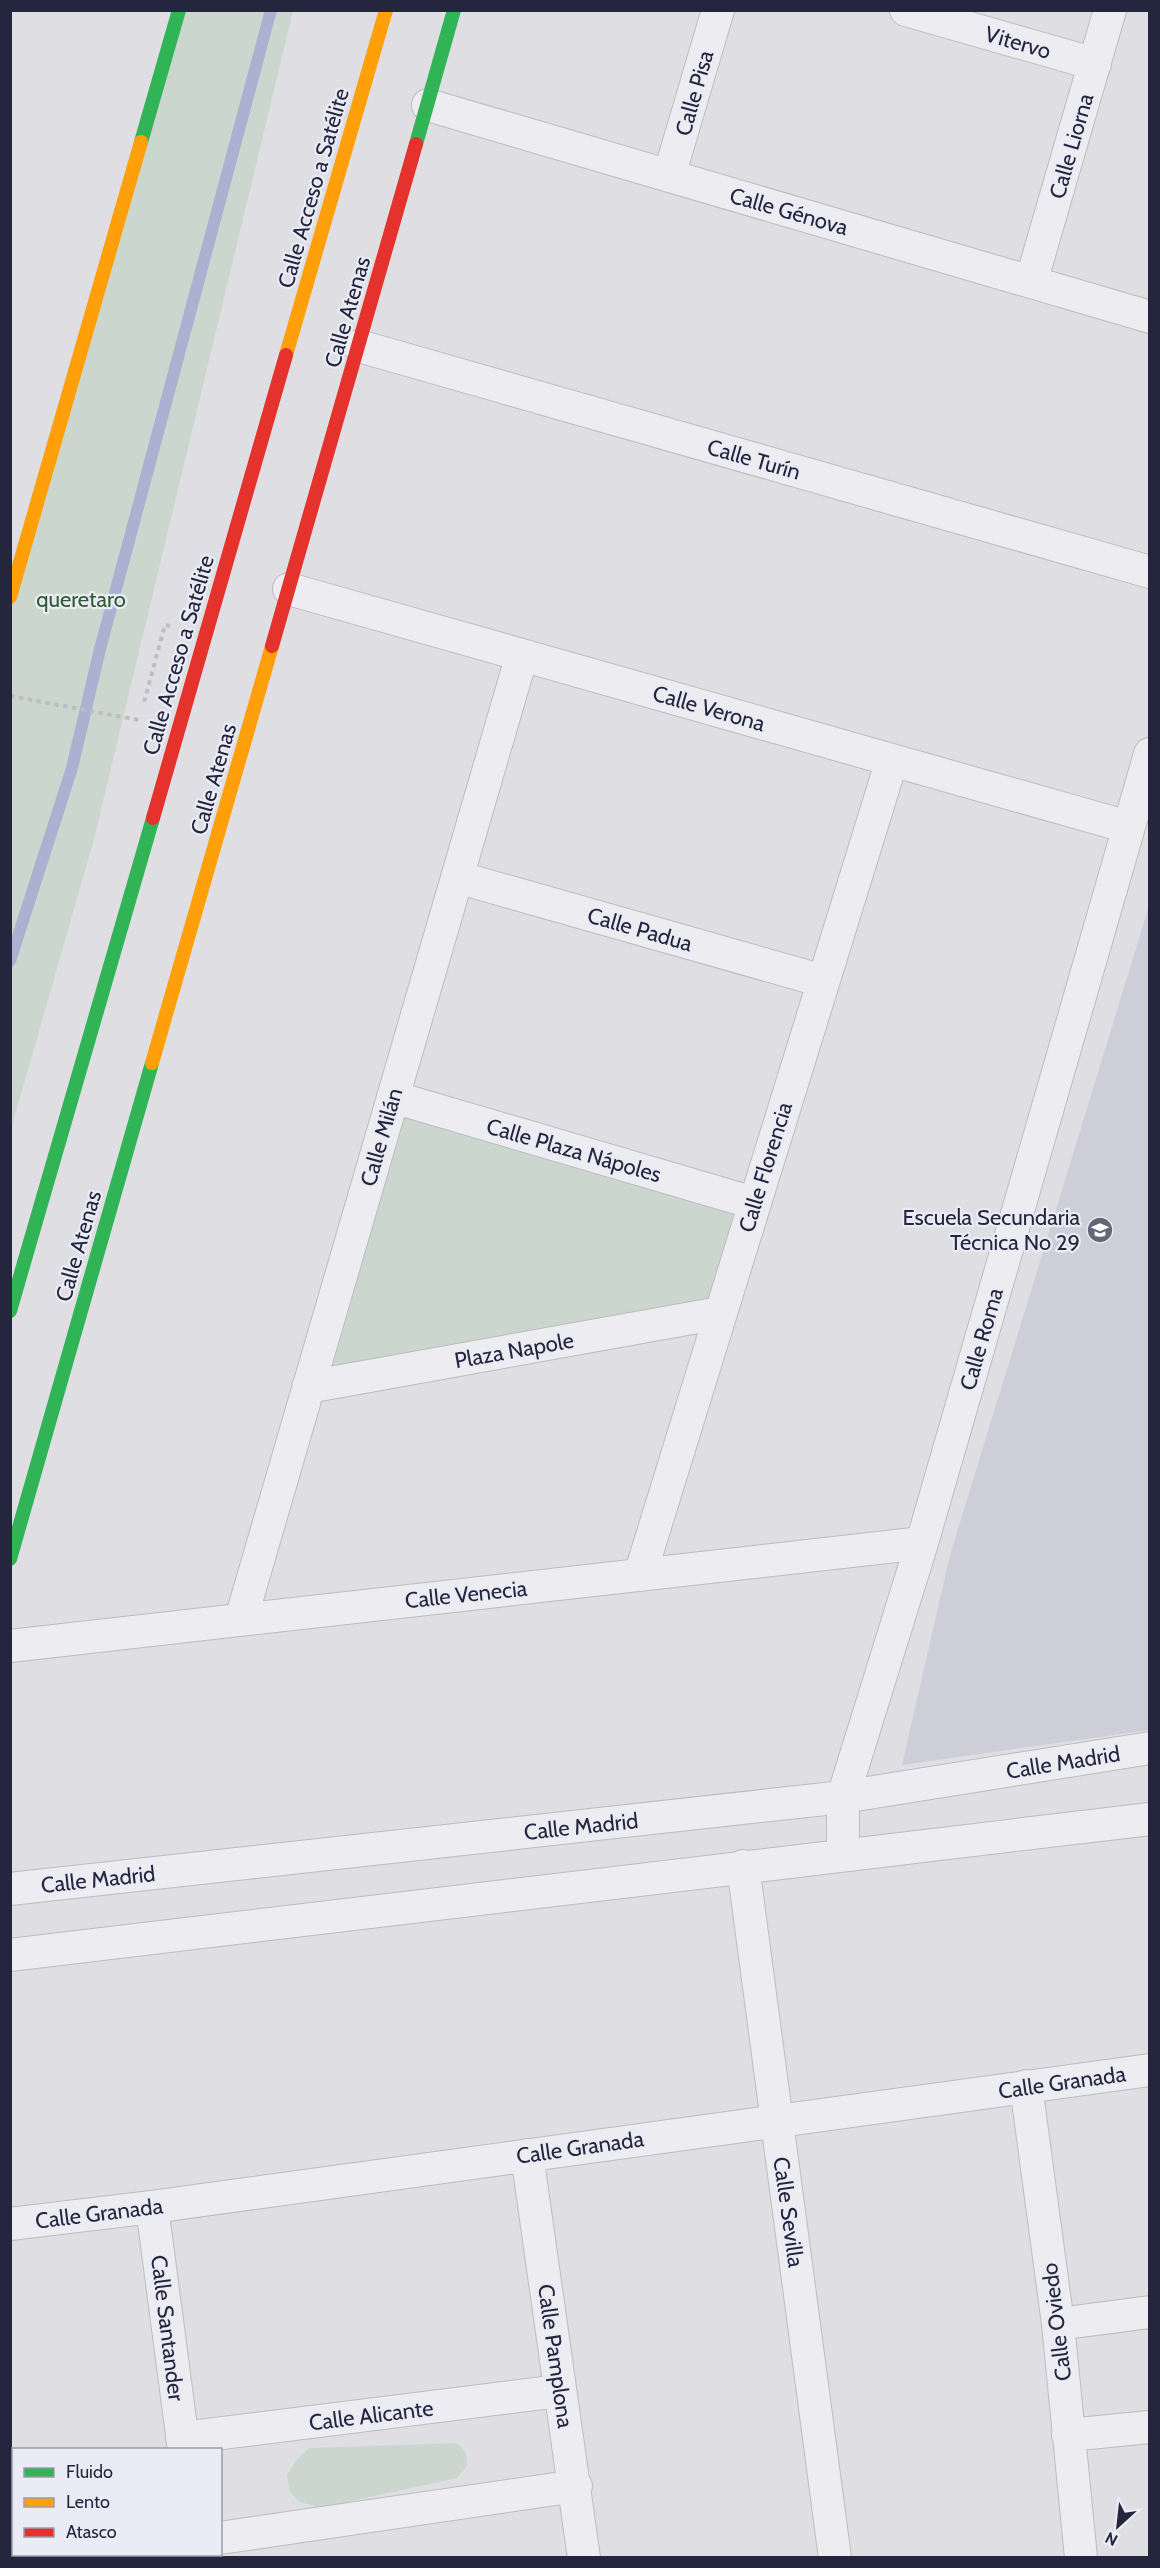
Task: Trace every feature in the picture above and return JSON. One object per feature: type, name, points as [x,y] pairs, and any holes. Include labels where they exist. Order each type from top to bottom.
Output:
[{"type":"main road","points":[[10,597],[179,10]]},
{"type":"main road","name":"Calle Acceso a Satélite","points":[[10,1311],[386,10]]},
{"type":"main road","name":"Calle Atenas","points":[[10,1559],[428,105],[453,10]]},
{"type":"street","name":"Calle Pisa","points":[[669,176],[718,10]]},
{"type":"street","name":"Vitervo","points":[[906,10],[1095,64]]},
{"type":"street","name":"Calle Liorna","points":[[1030,282],[1110,10]]},
{"type":"street","name":"Calle Génova","points":[[428,105],[1149,317]]},
{"type":"street","name":"Calle Turín","points":[[359,346],[1149,572]]},
{"type":"street","name":"Calle Verona","points":[[289,590],[1128,827]]},
{"type":"street","name":"Calle Milán","points":[[241,1619],[522,655]]},
{"type":"street","name":"Calle Roma","points":[[843,1854],[843,1797],[922,1543],[1149,754]]},
{"type":"street","name":"Calle Florencia","points":[[640,1575],[892,760]]},
{"type":"street","name":"Calle Padua","points":[[457,877],[823,981]]},
{"type":"street","name":"Calle Plaza Nápoles","points":[[393,1097],[754,1203]]},
{"type":"street","name":"Plaza Napole","points":[[308,1387],[720,1313]]},
{"type":"street","name":"Calle Venecia","points":[[10,1646],[922,1543]]},
{"type":"street","name":"Calle Madrid","points":[[10,1889],[843,1797],[1149,1748]]},
{"type":"street","points":[[10,1955],[1149,1819]]},
{"type":"street","name":"Calle Sevilla","points":[[743,1866],[835,2558]]},
{"type":"street","name":"Calle Granada","points":[[10,2224],[152,2207],[1149,2070]]},
{"type":"street","name":"Calle Oviedo","points":[[1026,2086],[1058,2324],[1081,2558]]},
{"type":"street","name":"Calle Pamplona","points":[[527,2155],[559,2391],[576,2486],[584,2558]]},
{"type":"street","name":"Calle Santander","points":[[152,2207],[183,2444]]},
{"type":"street","points":[[1058,2324],[1149,2312]]},
{"type":"street","name":"Calle Alicante","points":[[183,2444],[559,2391]]},
{"type":"street","points":[[1068,2435],[1149,2427]]},
{"type":"street","points":[[222,2538],[576,2486]]},
{"type":"path","points":[[10,696],[119,716]]},
{"type":"shaded area","name":"Escuela Secundaria Técnica No 29","points":[[1149,906],[1149,1730],[902,1765],[950,1555]]},
{"type":"green space","name":"queretaro","points":[[179,11],[293,11],[93,843],[11,1129],[11,597]]},
{"type":"green space","points":[[393,1097],[754,1203],[720,1313],[308,1387]]},
{"type":"green space","points":[[457,2443],[466,2453],[467,2466],[457,2478],[320,2508],[298,2501],[290,2491],[287,2475],[297,2459],[309,2448]]},
{"type":"waterway","points":[[10,961],[72,768],[100,649],[271,10]]},
{"type":"traffic: fast","points":[[141,142],[179,10]]},
{"type":"traffic: fast","points":[[416,144],[454,10]]},
{"type":"traffic: fast","points":[[10,1311],[153,818]]},
{"type":"traffic: fast","points":[[10,1559],[152,1063]]},
{"type":"traffic: slow","points":[[286,355],[386,10]]},
{"type":"traffic: slow","points":[[10,597],[141,142]]},
{"type":"traffic: slow","points":[[152,1063],[272,646]]},
{"type":"traffic: jam","points":[[272,646],[416,144]]},
{"type":"traffic: jam","points":[[153,818],[286,355]]},
{"type":"place","name":"Escuela Secundaria Técnica No 29","points":[[1100,1230]]}]
